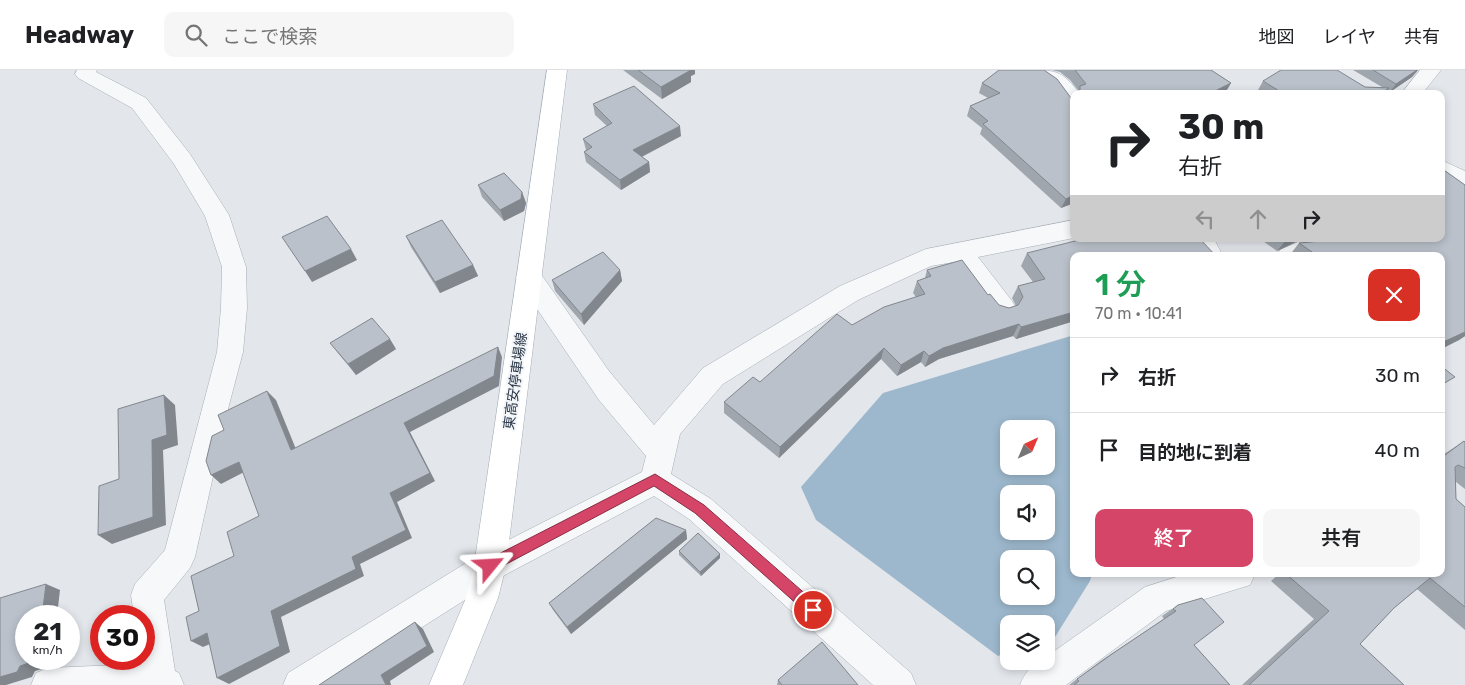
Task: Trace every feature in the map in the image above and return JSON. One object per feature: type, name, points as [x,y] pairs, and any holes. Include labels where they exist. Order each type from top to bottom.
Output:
[{"type":"main road","name":"東高安停車場線","points":[[446,685],[482,598],[490,566],[557,70]]},
{"type":"street","points":[[48,685],[162,684],[147,596],[179,557],[215,405],[230,352],[234,308],[234,267],[217,215],[182,158],[139,103],[85,74],[87,70]]},
{"type":"street","points":[[1041,70],[1066,76],[1070,90]]},
{"type":"street","points":[[1414,90],[1431,70]]},
{"type":"street","points":[[1445,170],[1465,181]]},
{"type":"street","points":[[300,685],[490,566],[658,466],[666,429],[713,376],[849,293],[926,258],[1070,230]]},
{"type":"street","points":[[1298,252],[1320,242]]},
{"type":"street","points":[[960,251],[1003,308]]},
{"type":"street","points":[[529,276],[544,294],[580,352],[636,427],[658,466],[700,509],[899,685]]},
{"type":"street","points":[[1037,685],[1157,598],[1229,577]]},
{"type":"water","points":[[1070,336],[1070,577],[1091,577],[1055,637],[1055,615],[1000,615],[1000,655],[998,656],[816,520],[801,487],[883,393]]},
{"type":"building","points":[[638,70],[691,70],[661,87]]},
{"type":"building","points":[[999,70],[1044,70],[1057,79],[1070,97],[1070,197],[1066,199],[983,124],[988,121],[970,106],[1000,93],[982,83]]},
{"type":"building","points":[[1075,70],[1211,70],[1231,83],[1217,90],[1080,90],[1080,86],[1086,84]]},
{"type":"building","points":[[1281,70],[1337,70],[1365,87],[1389,88],[1386,90],[1278,90],[1263,81]]},
{"type":"building","points":[[1373,70],[1417,70],[1396,84]]},
{"type":"building","points":[[634,86],[680,126],[633,150],[649,162],[620,180],[584,152],[592,147],[583,139],[612,123],[593,104]]},
{"type":"building","points":[[1445,171],[1465,185],[1465,332],[1445,341],[1445,252],[1312,252],[1299,243],[1445,242]]},
{"type":"building","points":[[504,173],[522,192],[521,199],[500,210],[478,185]]},
{"type":"building","points":[[327,216],[351,249],[305,271],[282,237]]},
{"type":"building","points":[[442,220],[473,265],[435,282],[406,236]]},
{"type":"building","points":[[1071,242],[1203,242],[1212,252],[1070,252],[1070,313],[1021,327],[1019,324],[943,348],[929,356],[924,351],[901,365],[884,348],[780,447],[724,402],[753,377],[760,382],[837,314],[852,325],[884,307],[925,294],[917,281],[931,276],[927,270],[962,260],[988,295],[990,294],[999,305],[1009,308],[1018,305],[1023,297],[1018,286],[1045,279],[1027,253]]},
{"type":"building","points":[[603,252],[620,270],[581,314],[552,280]]},
{"type":"building","points":[[372,318],[390,339],[348,364],[330,343]]},
{"type":"building","points":[[498,347],[494,376],[404,423],[430,473],[390,493],[406,530],[352,557],[356,569],[271,611],[280,646],[217,678],[207,633],[191,641],[186,617],[199,611],[191,576],[234,556],[227,532],[259,516],[239,462],[211,475],[206,461],[212,436],[224,430],[218,415],[267,391],[291,450]]},
{"type":"building","points":[[1445,369],[1455,377],[1445,383]]},
{"type":"building","points":[[164,395],[167,435],[152,440],[153,517],[98,535],[99,486],[119,479],[118,409]]},
{"type":"building","points":[[1465,442],[1465,468],[1458,465],[1455,467],[1456,499],[1465,507],[1465,607],[1430,578],[1394,608],[1360,644],[1404,685],[1249,685],[1329,611],[1289,577],[1445,577],[1445,455]]},
{"type":"building","points":[[656,518],[686,530],[567,627],[549,603]]},
{"type":"building","points":[[698,533],[720,554],[700,572],[679,551]]},
{"type":"building","points":[[46,584],[43,605],[15,605],[15,670],[18,670],[17,672],[0,677],[0,598]]},
{"type":"building","points":[[1202,598],[1224,622],[1194,645],[1230,685],[1074,685],[1079,681],[1077,679],[1176,611],[1173,609],[1178,605]]},
{"type":"building","points":[[415,622],[427,646],[381,675],[386,685],[319,685]]},
{"type":"building","points":[[822,642],[858,685],[782,685],[778,680]]},
{"type":"route","points":[[490,566],[655,480],[700,509],[813,610]]}]
